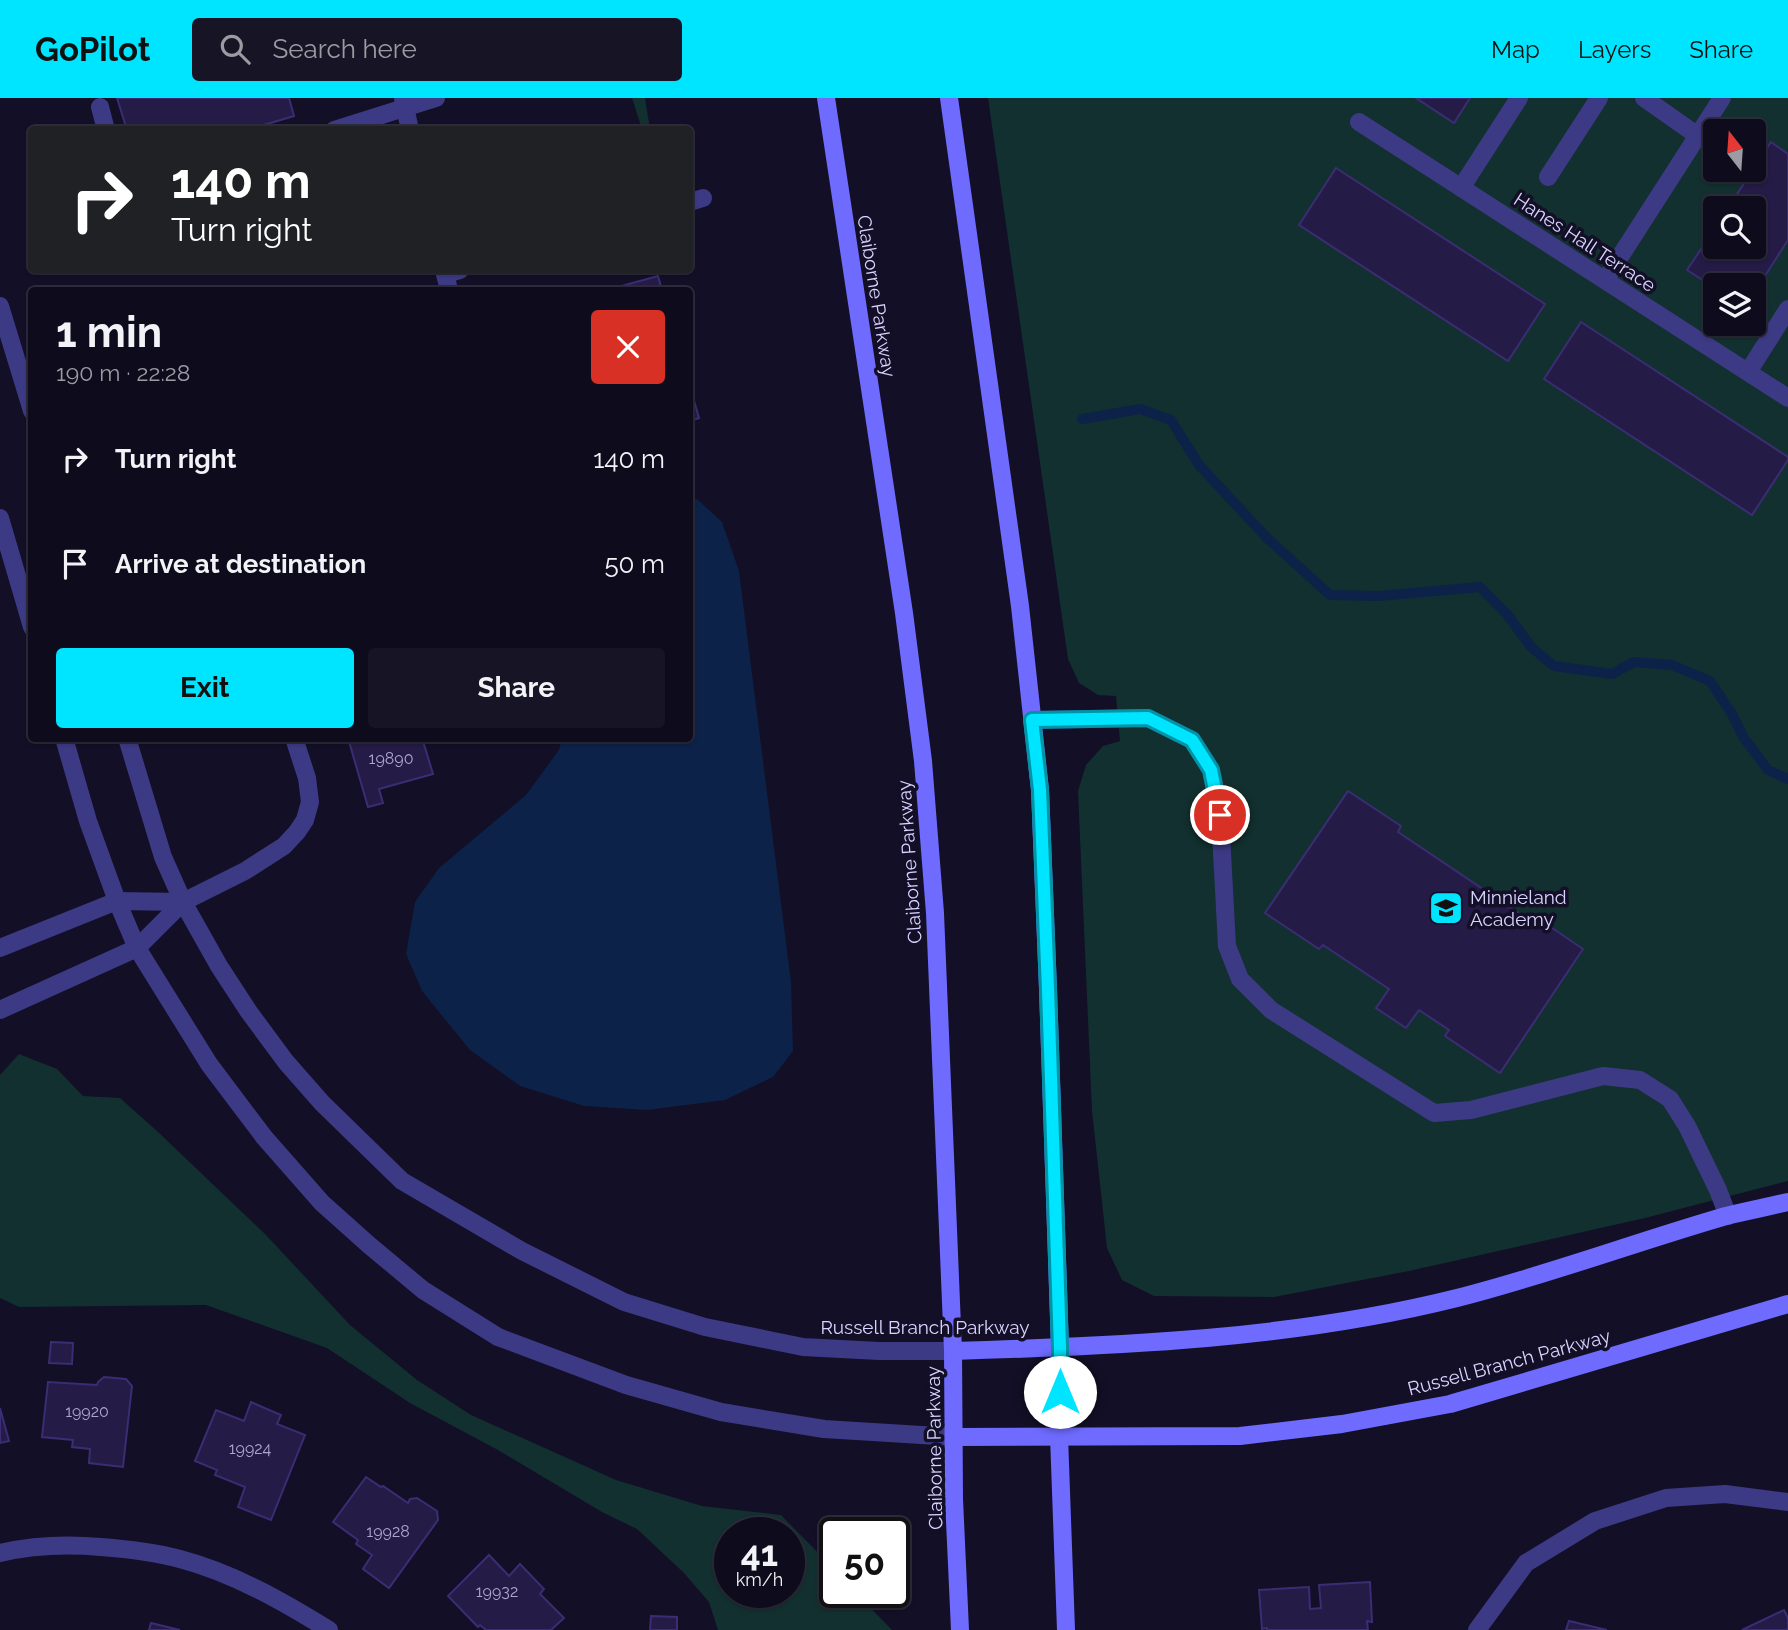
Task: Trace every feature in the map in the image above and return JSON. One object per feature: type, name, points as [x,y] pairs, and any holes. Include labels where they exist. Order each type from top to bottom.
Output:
[{"type":"main road","name":"Claiborne Parkway","points":[[826,98],[900,586],[923,761],[935,913],[953,1351],[954,1499],[960,1630]]},
{"type":"main road","points":[[949,98],[1020,606],[1040,790],[1060,1348],[1059,1436],[1066,1630]]},
{"type":"main road","name":"Russell Branch Parkway","points":[[953,1351],[1130,1344],[1272,1332],[1367,1318],[1458,1298],[1728,1216],[1788,1202]]},
{"type":"main road","name":"Russell Branch Parkway","points":[[954,1437],[1240,1436],[1342,1424],[1450,1404],[1788,1304]]},
{"type":"street","points":[[342,126],[404,103],[436,98]]},
{"type":"street","points":[[1461,188],[1519,98]]},
{"type":"street","points":[[1548,177],[1599,98]]},
{"type":"street","points":[[1644,98],[1698,136]]},
{"type":"street","points":[[1605,280],[1722,98]]},
{"type":"street","points":[[404,103],[409,126]]},
{"type":"street","points":[[100,107],[105,126]]},
{"type":"street","name":"Hanes Hall Terrace","points":[[1359,122],[1788,398]]},
{"type":"street","points":[[0,306],[28,398]]},
{"type":"street","points":[[1748,372],[1788,309]]},
{"type":"street","points":[[0,518],[28,613]]},
{"type":"street","points":[[1032,720],[1148,718],[1192,740],[1211,770],[1220,815],[1227,946],[1240,979],[1271,1010],[1434,1113],[1471,1110],[1603,1076],[1640,1080],[1670,1099],[1687,1126],[1728,1216]]},
{"type":"street","name":"Russell Branch Parkway","points":[[65,742],[88,821],[137,948],[209,1064],[264,1137],[322,1203],[423,1290],[498,1337],[626,1385],[721,1412],[824,1429],[954,1437]]},
{"type":"street","name":"Russell Branch Parkway","points":[[128,742],[163,857],[183,902],[219,966],[286,1062],[322,1103],[402,1181],[522,1251],[624,1302],[705,1327],[803,1347],[953,1351]]},
{"type":"street","points":[[0,1010],[137,948],[183,902],[245,871],[284,846],[305,820],[310,802],[307,779],[295,742]]},
{"type":"street","points":[[0,948],[117,901],[183,902]]},
{"type":"street","points":[[1477,1630],[1526,1563],[1595,1521],[1666,1498],[1725,1494],[1788,1502]]},
{"type":"street","points":[[0,1553],[20,1548],[69,1544],[135,1550],[181,1559],[242,1582],[286,1603],[329,1630]]},
{"type":"green space","points":[[632,98],[645,98],[650,126],[641,126]]},
{"type":"green space","points":[[988,98],[1788,98],[1788,1181],[1645,1218],[1409,1271],[1274,1297],[1154,1296],[1122,1280],[1107,1248],[1092,1111],[1078,791],[1086,765],[1103,746],[1120,741],[1116,696],[1098,695],[1079,683],[1068,659]]},
{"type":"green space","points":[[19,1054],[57,1069],[83,1096],[120,1098],[266,1235],[350,1325],[417,1380],[471,1415],[616,1480],[702,1506],[781,1515],[783,1517],[714,1517],[714,1608],[805,1608],[805,1539],[819,1554],[819,1608],[871,1608],[892,1630],[718,1630],[709,1602],[684,1573],[637,1529],[602,1512],[498,1450],[410,1403],[327,1348],[206,1305],[19,1307],[0,1298],[0,1075]]},
{"type":"water","points":[[693,498],[697,499],[722,522],[739,571],[791,982],[793,1051],[773,1077],[725,1100],[647,1110],[584,1106],[520,1086],[470,1050],[422,991],[406,954],[415,902],[439,868],[526,795],[559,750],[561,742],[693,742]]},
{"type":"building","points":[[117,98],[289,98],[294,116],[260,126],[126,126]]},
{"type":"building","points":[[1416,98],[1470,98],[1454,123]]},
{"type":"building","points":[[1771,142],[1788,154],[1788,240],[1766,274],[1703,273],[1703,280],[1687,270],[1703,246],[1703,259],[1766,259],[1766,196],[1736,196],[1745,182],[1766,182],[1766,150]]},
{"type":"building","points":[[1336,168],[1545,304],[1508,361],[1299,225]]},
{"type":"building","points":[[658,276],[661,287],[618,287]]},
{"type":"building","points":[[1581,322],[1788,457],[1752,515],[1544,379]]},
{"type":"building","points":[[693,397],[699,418],[693,420]]},
{"type":"building","points":[[349,742],[423,742],[433,774],[379,789],[383,803],[368,807]]},
{"type":"building","name":"Minnieland Academy","points":[[1348,791],[1401,826],[1398,832],[1532,922],[1536,917],[1583,949],[1500,1073],[1445,1036],[1449,1030],[1419,1010],[1406,1028],[1376,1008],[1389,989],[1323,945],[1319,949],[1265,913]]},
{"type":"building","points":[[51,1342],[73,1343],[72,1364],[49,1363]]},
{"type":"building","points":[[104,1377],[126,1379],[132,1386],[123,1467],[89,1463],[90,1449],[72,1447],[73,1440],[42,1437],[48,1382],[97,1385]]},
{"type":"building","points":[[251,1402],[281,1415],[277,1424],[305,1435],[271,1520],[238,1507],[245,1487],[215,1475],[217,1470],[195,1461],[216,1410],[244,1421]]},
{"type":"building","points":[[0,1408],[9,1441],[0,1443]]},
{"type":"building","points":[[366,1477],[408,1503],[410,1499],[417,1498],[437,1511],[438,1520],[389,1588],[363,1569],[372,1555],[356,1544],[358,1540],[333,1522]]},
{"type":"building","points":[[489,1555],[509,1576],[520,1564],[544,1589],[540,1594],[564,1618],[551,1630],[486,1630],[480,1625],[478,1627],[448,1596]]},
{"type":"building","points":[[1370,1582],[1372,1622],[1367,1621],[1368,1630],[1262,1629],[1259,1590],[1309,1587],[1310,1609],[1321,1608],[1319,1585]]},
{"type":"building","points":[[1784,1610],[1788,1618],[1788,1630],[1742,1630]]},
{"type":"building","points":[[651,1616],[677,1617],[677,1630],[650,1630]]},
{"type":"building","points":[[1569,1621],[1607,1630],[1566,1630]]},
{"type":"building","points":[[151,1623],[180,1630],[149,1630]]},
{"type":"waterway","points":[[1082,419],[1140,409],[1171,420],[1199,465],[1266,537],[1330,595],[1378,596],[1480,587],[1507,614],[1531,647],[1554,666],[1612,674],[1634,662],[1672,665],[1710,681],[1744,738],[1768,770],[1788,779]]},
{"type":"place","name":"Minnieland Academy","points":[[1446,908]]},
{"type":"route","points":[[1060,1392],[1040,790],[1032,720],[1148,718],[1192,740],[1211,770],[1220,815]]}]
